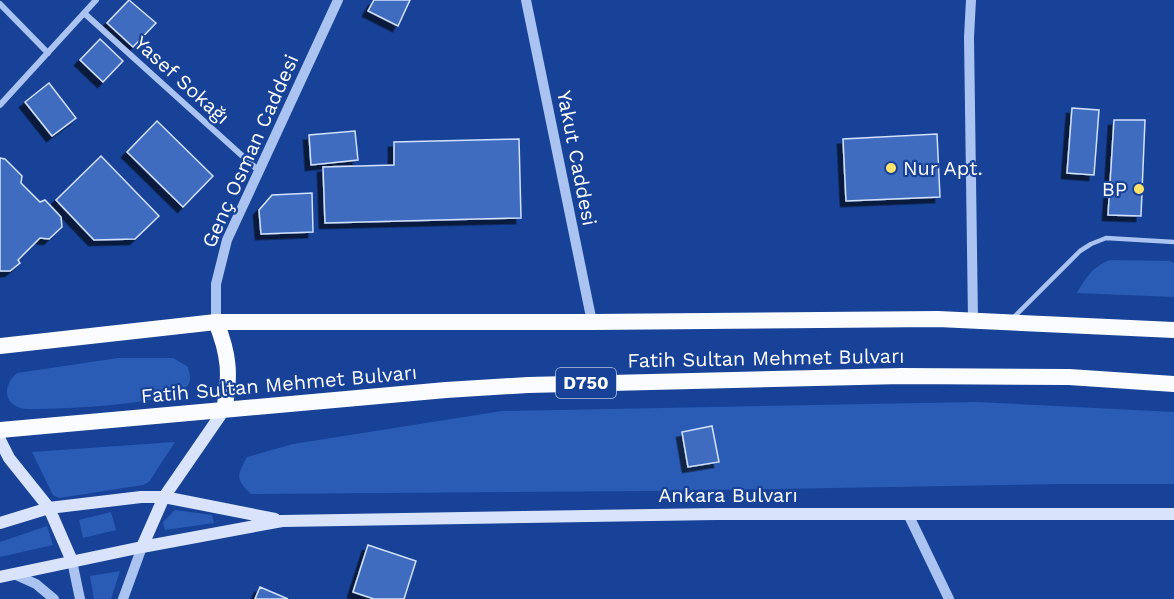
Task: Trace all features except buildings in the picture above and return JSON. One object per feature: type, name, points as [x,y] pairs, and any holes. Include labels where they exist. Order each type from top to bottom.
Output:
[{"type":"highway","name":"Fatih Sultan Mehmet Bulvarı","points":[[0,346],[216,322],[938,319],[1174,330]]},
{"type":"highway","points":[[216,322],[229,364],[224,410]]},
{"type":"highway","name":"Fatih Sultan Mehmet Bulvarı","points":[[0,430],[446,390],[651,381],[902,376],[1069,377],[1174,384]]},
{"type":"main road","points":[[142,547],[164,497],[224,410]]},
{"type":"main road","points":[[0,440],[9,458],[49,508],[72,561]]},
{"type":"main road","name":"Ankara Bulvarı","points":[[0,523],[49,508],[118,498],[164,497],[282,521]]},
{"type":"main road","name":"Ankara Bulvarı","points":[[0,577],[282,521],[716,514],[1174,514]]},
{"type":"street","points":[[0,105],[96,0]]},
{"type":"street","name":"Genç Osman Caddesi","points":[[216,322],[216,284],[227,240],[338,0]]},
{"type":"street","name":"Yakut Caddesi","points":[[526,0],[591,322]]},
{"type":"street","points":[[971,0],[969,37],[973,320]]},
{"type":"street","points":[[0,4],[48,53]]},
{"type":"street","name":"Yasef Sokağı","points":[[84,13],[259,171]]},
{"type":"street","points":[[908,514],[949,599]]},
{"type":"street","points":[[123,599],[142,547]]},
{"type":"street","points":[[72,561],[80,599]]},
{"type":"street","points":[[14,573],[36,584],[54,599]]},
{"type":"lane","points":[[1010,322],[1080,251],[1091,244],[1106,238],[1174,242]]},
{"type":"shaded area","points":[[1110,260],[1170,261],[1174,263],[1174,297],[1077,293],[1094,270]]},
{"type":"shaded area","points":[[118,358],[173,358],[188,367],[189,383],[178,392],[161,398],[87,407],[27,409],[13,404],[7,396],[9,384],[17,373]]},
{"type":"shaded area","points":[[976,402],[1174,412],[1174,484],[251,494],[242,485],[239,477],[247,457],[293,444],[502,411]]},
{"type":"shaded area","points":[[175,442],[149,482],[143,485],[59,498],[53,495],[32,452]]},
{"type":"shaded area","points":[[175,510],[212,515],[214,523],[165,530],[163,522]]},
{"type":"shaded area","points":[[111,512],[116,530],[83,538],[79,520]]},
{"type":"shaded area","points":[[47,526],[53,545],[0,557],[0,542]]},
{"type":"shaded area","points":[[120,571],[111,599],[94,599],[90,576]]},
{"type":"place","name":"Nur Apt.","points":[[891,168]]},
{"type":"place","name":"BP","points":[[1139,189]]}]
